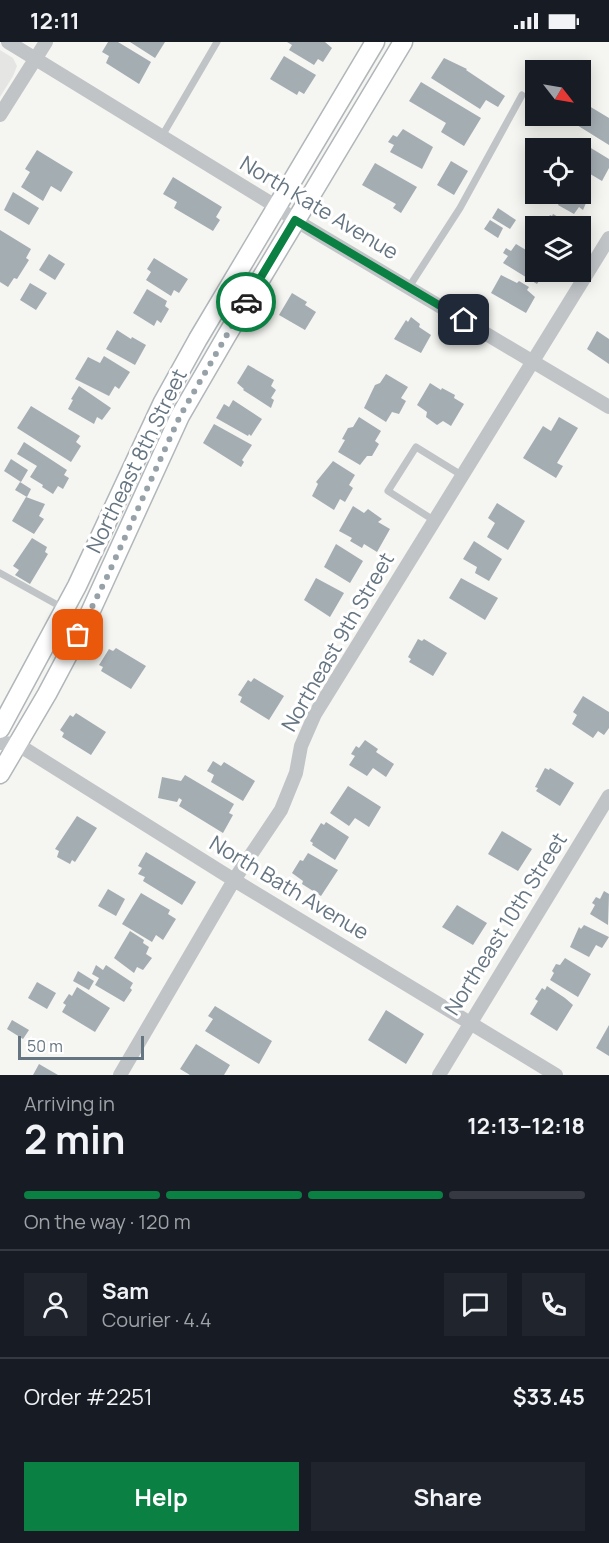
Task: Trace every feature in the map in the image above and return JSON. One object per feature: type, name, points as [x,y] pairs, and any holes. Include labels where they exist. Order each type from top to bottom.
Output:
[{"type":"main road","name":"Northeast 8th Street","points":[[0,729],[66,609],[163,402],[375,42]]},
{"type":"main road","name":"Northeast 8th Street","points":[[0,774],[8,744],[88,617],[180,416],[403,42]]},
{"type":"street","name":"North Kate Avenue","points":[[8,42],[295,220],[609,407]]},
{"type":"street","points":[[0,115],[46,42]]},
{"type":"street","name":"Northeast 9th Street","points":[[120,1075],[234,880],[281,810],[296,773],[300,746],[315,714],[609,238]]},
{"type":"street","name":"North Bath Avenue","points":[[8,744],[556,1075]]},
{"type":"street","name":"Northeast 10th Street","points":[[439,1075],[609,796]]},
{"type":"lane","points":[[162,136],[217,42]]},
{"type":"lane","points":[[409,287],[460,208],[522,95]]},
{"type":"lane","points":[[435,520],[388,491],[416,447],[463,476]]},
{"type":"lane","points":[[0,573],[66,609]]},
{"type":"shaded area","points":[[0,50],[13,58],[17,66],[0,97]]},
{"type":"building","points":[[108,42],[118,42],[151,62],[139,84],[106,63],[109,56],[102,52]]},
{"type":"building","points":[[130,42],[165,42],[155,58]]},
{"type":"building","points":[[287,42],[325,42],[332,48],[323,62],[318,59],[314,65],[289,50],[292,45]]},
{"type":"building","points":[[284,56],[316,75],[304,94],[299,91],[297,95],[270,79]]},
{"type":"building","points":[[444,58],[467,69],[505,96],[498,107],[486,100],[480,109],[431,78]]},
{"type":"building","points":[[421,82],[481,118],[464,146],[441,132],[446,123],[409,101]]},
{"type":"building","points":[[591,107],[609,118],[609,145],[578,126],[591,126]]},
{"type":"building","points":[[403,129],[433,147],[422,169],[390,152],[394,145],[388,142],[393,135],[397,137]]},
{"type":"building","points":[[591,148],[609,159],[609,168],[602,181],[591,174]]},
{"type":"building","points":[[37,150],[73,172],[61,192],[51,186],[43,201],[21,187],[30,172],[25,169]]},
{"type":"building","points":[[451,161],[468,171],[454,195],[437,185]]},
{"type":"building","points":[[375,163],[417,187],[401,213],[393,208],[396,204],[362,185]]},
{"type":"building","points":[[173,177],[222,207],[216,217],[220,220],[213,231],[174,208],[177,202],[163,194]]},
{"type":"building","points":[[13,192],[39,208],[29,225],[4,210]]},
{"type":"building","points":[[586,204],[583,210],[579,207],[574,214],[558,205]]},
{"type":"building","points":[[498,208],[516,220],[510,229],[492,218]]},
{"type":"building","points":[[490,220],[503,228],[498,238],[484,229]]},
{"type":"building","points":[[0,230],[31,249],[26,258],[29,260],[17,279],[14,278],[8,287],[0,282]]},
{"type":"building","points":[[516,244],[525,249],[525,277],[503,263],[508,256],[503,253],[506,248],[511,251]]},
{"type":"building","points":[[49,254],[65,264],[55,280],[39,270]]},
{"type":"building","points":[[154,258],[188,279],[179,293],[174,290],[171,296],[146,280],[151,272],[147,269]]},
{"type":"building","points":[[501,275],[529,287],[527,290],[535,297],[526,313],[491,293]]},
{"type":"building","points":[[30,283],[47,293],[36,310],[20,300]]},
{"type":"building","points":[[147,289],[167,301],[165,306],[169,309],[161,323],[157,320],[154,326],[133,313]]},
{"type":"building","points":[[292,293],[307,302],[305,305],[316,312],[305,330],[279,315]]},
{"type":"building","points":[[411,317],[420,324],[419,327],[431,335],[421,353],[394,339],[406,320],[408,322]]},
{"type":"building","points":[[117,330],[146,345],[135,365],[106,349]]},
{"type":"building","points":[[597,331],[609,339],[609,364],[587,349]]},
{"type":"building","points":[[104,356],[130,372],[119,389],[115,386],[109,396],[75,379],[88,357],[100,363]]},
{"type":"building","points":[[248,365],[274,380],[271,386],[276,390],[271,398],[274,400],[271,408],[243,390],[237,383]]},
{"type":"building","points":[[386,374],[408,387],[401,398],[406,401],[399,414],[392,412],[386,422],[364,408],[375,385],[380,383]]},
{"type":"building","points":[[430,383],[455,395],[454,398],[464,404],[451,426],[443,421],[437,425],[426,417],[427,412],[417,405]]},
{"type":"building","points":[[79,386],[111,408],[102,420],[97,417],[94,424],[68,409]]},
{"type":"building","points":[[233,400],[262,419],[251,436],[216,418],[224,404],[229,407]]},
{"type":"building","points":[[31,406],[80,436],[76,442],[81,446],[71,462],[17,428]]},
{"type":"building","points":[[359,417],[381,431],[375,441],[379,444],[372,456],[367,456],[360,465],[338,452],[345,440],[342,439],[348,428],[353,427]]},
{"type":"building","points":[[559,417],[578,428],[557,463],[563,466],[556,478],[523,458],[543,426],[551,431]]},
{"type":"building","points":[[214,424],[252,445],[242,460],[244,462],[241,467],[203,443]]},
{"type":"building","points":[[24,442],[67,470],[64,475],[69,478],[63,489],[58,486],[53,494],[30,477],[37,466],[17,454]]},
{"type":"building","points":[[11,459],[28,470],[21,482],[4,471]]},
{"type":"building","points":[[333,461],[355,475],[349,485],[353,488],[345,502],[340,499],[334,510],[312,496],[318,484],[316,482]]},
{"type":"building","points":[[20,482],[31,489],[27,497],[15,490]]},
{"type":"building","points":[[26,497],[45,504],[39,516],[44,519],[34,534],[12,521]]},
{"type":"building","points":[[497,503],[525,521],[508,550],[487,537],[495,523],[488,518]]},
{"type":"building","points":[[353,506],[364,513],[368,509],[382,519],[378,522],[390,529],[377,552],[364,544],[362,548],[350,541],[352,538],[339,531]]},
{"type":"building","points":[[32,538],[47,547],[45,552],[48,554],[30,584],[15,575],[19,570],[13,566]]},
{"type":"building","points":[[474,541],[502,559],[489,581],[475,573],[477,567],[463,559]]},
{"type":"building","points":[[336,544],[363,561],[350,583],[324,567]]},
{"type":"building","points":[[316,578],[344,593],[330,617],[304,600]]},
{"type":"building","points":[[461,578],[498,598],[485,620],[449,598]]},
{"type":"building","points":[[418,639],[422,641],[424,639],[447,653],[433,676],[409,662],[411,659],[408,657]]},
{"type":"building","points":[[116,648],[146,666],[131,689],[101,671],[103,667],[99,665],[109,649],[113,651]]},
{"type":"building","points":[[254,678],[284,696],[269,720],[240,702],[242,697],[238,695],[248,680],[251,682]]},
{"type":"building","points":[[583,696],[609,712],[609,728],[604,735],[598,731],[593,738],[572,724],[577,715],[573,712]]},
{"type":"building","points":[[76,713],[106,732],[91,755],[62,737],[64,733],[60,730],[70,715],[73,717]]},
{"type":"building","points":[[365,740],[378,749],[376,752],[394,764],[386,777],[373,768],[367,776],[349,765],[355,756],[351,754],[356,746],[359,748]]},
{"type":"building","points":[[213,761],[221,766],[224,762],[255,781],[243,801],[211,782],[214,775],[207,771]]},
{"type":"building","points":[[545,768],[549,770],[550,768],[574,783],[560,806],[536,791],[538,788],[535,787]]},
{"type":"building","points":[[185,775],[234,804],[229,813],[233,815],[223,833],[179,806],[182,800],[179,798],[177,802],[158,798],[162,777],[181,781]]},
{"type":"building","points":[[348,786],[381,807],[369,827],[355,818],[349,826],[330,813]]},
{"type":"building","points":[[77,816],[97,828],[75,862],[72,860],[70,864],[57,857],[59,851],[55,849]]},
{"type":"building","points":[[326,822],[349,837],[335,860],[312,845],[310,841],[321,823],[324,825]]},
{"type":"building","points":[[502,831],[532,849],[518,871],[488,854]]},
{"type":"building","points":[[146,852],[196,882],[182,905],[143,881],[145,877],[138,874],[142,868],[138,866]]},
{"type":"building","points":[[308,853],[338,870],[321,896],[302,884],[303,881],[292,873],[300,860],[303,861]]},
{"type":"building","points":[[108,889],[125,899],[116,916],[98,906]]},
{"type":"building","points":[[604,891],[609,894],[608,925],[590,914],[595,905],[592,903],[596,897],[600,899]]},
{"type":"building","points":[[141,893],[170,910],[168,914],[176,919],[163,940],[156,935],[152,942],[122,924]]},
{"type":"building","points":[[457,905],[487,923],[473,945],[442,927]]},
{"type":"building","points":[[584,925],[609,937],[602,948],[596,945],[589,957],[570,947],[579,927],[581,929]]},
{"type":"building","points":[[130,931],[144,940],[143,943],[149,947],[146,954],[152,958],[143,970],[137,967],[134,973],[114,958]]},
{"type":"building","points":[[565,958],[591,974],[578,997],[550,980],[556,964],[560,965]]},
{"type":"building","points":[[96,965],[103,970],[106,965],[133,983],[130,988],[132,990],[124,1002],[95,985],[99,978],[92,974]]},
{"type":"building","points":[[78,971],[94,981],[89,990],[73,981]]},
{"type":"building","points":[[37,982],[56,993],[47,1009],[28,998]]},
{"type":"building","points":[[547,986],[573,1005],[557,1031],[530,1014],[538,1001],[535,999],[542,988],[545,990]]},
{"type":"building","points":[[77,987],[110,1008],[95,1032],[62,1012],[66,1005],[63,1003],[69,994],[72,996]]},
{"type":"building","points":[[215,1006],[272,1041],[259,1064],[205,1031],[213,1019],[208,1016]]},
{"type":"building","points":[[386,1010],[424,1034],[406,1064],[368,1040]]},
{"type":"building","points":[[12,1020],[29,1030],[23,1039],[7,1029]]},
{"type":"building","points":[[609,1025],[609,1056],[596,1048]]},
{"type":"building","points":[[196,1044],[230,1065],[224,1075],[190,1075],[180,1069]]},
{"type":"building","points":[[39,1064],[58,1075],[33,1075]]},
{"type":"way so far","points":[[78,635],[107,577],[180,416],[246,302]]},
{"type":"route","points":[[246,302],[295,220],[464,320]]}]
